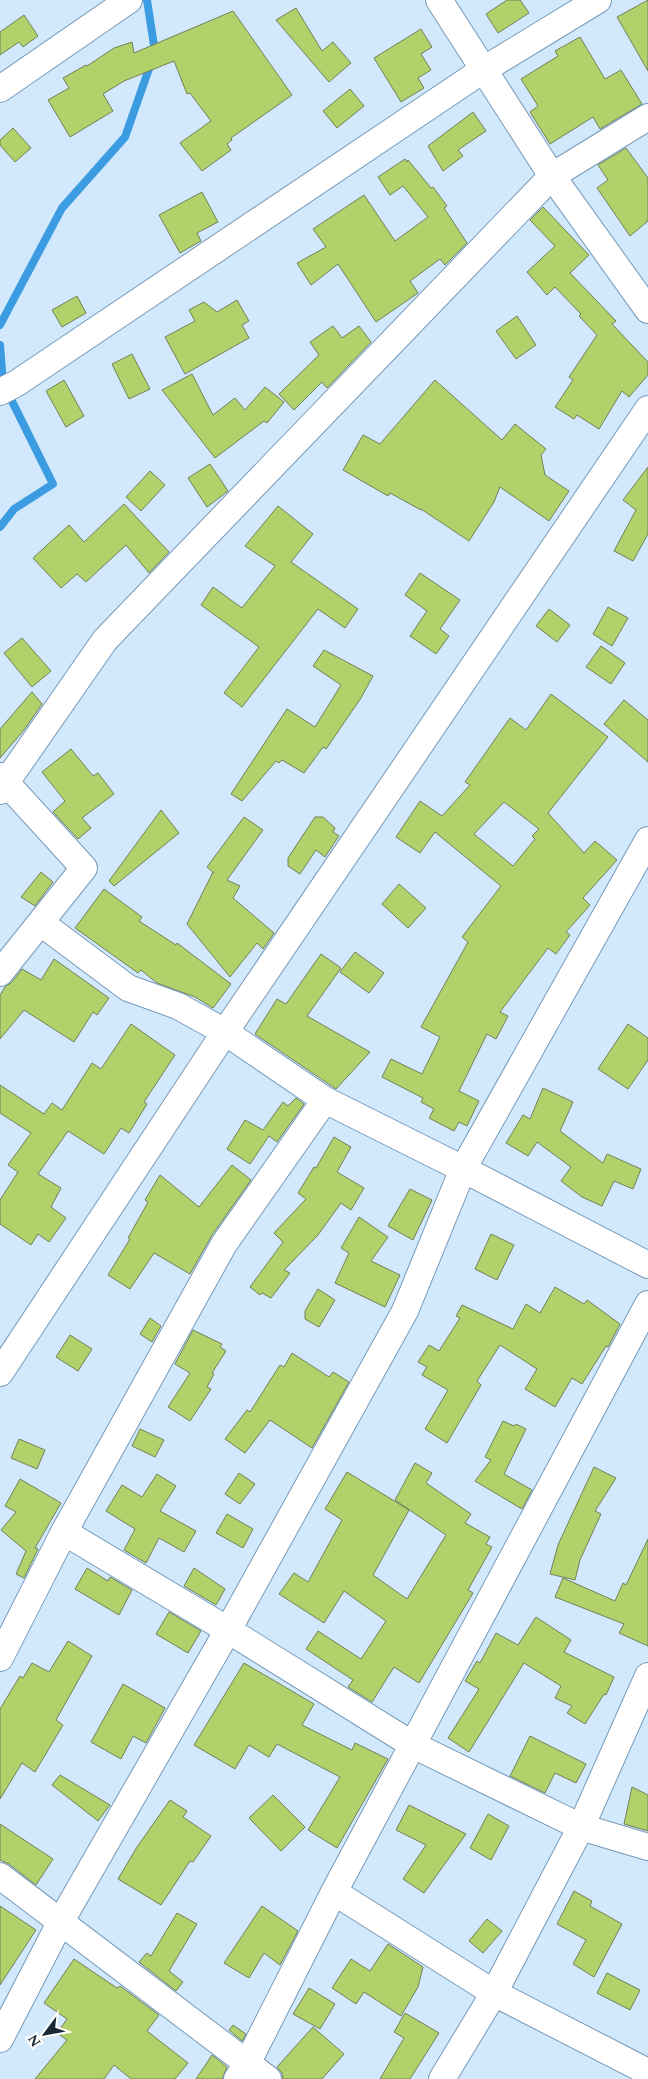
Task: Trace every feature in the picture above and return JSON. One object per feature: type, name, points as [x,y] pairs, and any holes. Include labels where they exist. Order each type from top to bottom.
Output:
[{"type":"street","points":[[0,90],[129,0]]},
{"type":"street","points":[[439,0],[482,70],[552,176],[648,310]]},
{"type":"street","points":[[8,388],[482,70],[598,0]]},
{"type":"street","points":[[0,973],[84,868],[2,783],[105,640],[552,176],[648,117]]},
{"type":"street","points":[[0,1373],[224,1032],[648,409]]},
{"type":"street","points":[[0,2039],[61,1921],[228,1630],[405,1312],[463,1168],[647,844]]},
{"type":"street","points":[[41,923],[128,988],[178,1006],[224,1032],[325,1100],[463,1168],[648,1265]]},
{"type":"street","points":[[0,1658],[64,1532],[224,1244],[325,1100]]},
{"type":"street","points":[[242,2071],[334,1892],[648,1304]]},
{"type":"street","points":[[64,1532],[228,1630],[412,1745],[581,1827],[648,1847]]},
{"type":"street","points":[[442,2079],[494,1993],[581,1827],[648,1676]]},
{"type":"street","points":[[0,1876],[61,1921],[242,2071],[268,2079]]},
{"type":"street","points":[[334,1892],[494,1993],[648,2072]]},
{"type":"building","points":[[507,0],[520,0],[529,13],[498,33],[486,14]]},
{"type":"building","points":[[648,0],[648,71],[617,17]]},
{"type":"building","points":[[296,8],[322,51],[333,42],[351,63],[329,82],[276,20]]},
{"type":"building","points":[[233,11],[292,95],[231,138],[232,140],[227,144],[231,150],[202,171],[180,143],[211,121],[190,93],[187,94],[174,61],[124,81],[103,94],[113,111],[70,137],[48,100],[69,88],[63,78],[87,66],[114,48],[132,42],[134,53]]},
{"type":"building","points":[[24,15],[38,36],[23,47],[19,42],[0,55],[0,32]]},
{"type":"building","points":[[421,29],[432,47],[421,54],[431,70],[418,78],[424,88],[401,102],[374,58]]},
{"type":"building","points":[[580,37],[605,79],[621,70],[642,104],[600,129],[593,117],[550,144],[530,112],[538,106],[521,79],[558,56],[555,51]]},
{"type":"building","points":[[350,89],[364,106],[337,128],[323,111]]},
{"type":"building","points":[[473,112],[486,131],[458,150],[463,156],[443,171],[428,146]]},
{"type":"building","points":[[13,128],[31,148],[15,162],[0,145],[0,140]]},
{"type":"building","points":[[626,148],[648,178],[648,221],[630,236],[597,188],[608,180],[598,165]]},
{"type":"building","points":[[405,159],[407,162],[408,160],[431,188],[433,187],[447,206],[444,208],[467,243],[445,265],[440,259],[410,281],[418,293],[376,322],[338,264],[311,285],[297,263],[326,247],[313,229],[364,195],[395,241],[428,217],[403,186],[390,195],[378,177]]},
{"type":"building","points":[[202,192],[218,222],[197,233],[201,241],[180,253],[159,215]]},
{"type":"building","points":[[543,207],[589,255],[570,273],[616,321],[612,324],[648,362],[648,375],[629,397],[622,391],[599,429],[577,415],[574,419],[555,407],[573,380],[569,377],[597,335],[579,316],[581,314],[555,287],[547,295],[527,272],[555,246],[530,220]]},
{"type":"building","points":[[77,296],[86,313],[62,327],[52,310]]},
{"type":"building","points":[[237,300],[249,321],[242,325],[249,338],[185,374],[165,337],[195,321],[189,310],[204,302],[217,312]]},
{"type":"building","points":[[517,316],[536,345],[516,359],[496,331]]},
{"type":"building","points":[[333,326],[342,338],[359,326],[371,342],[327,388],[322,382],[294,410],[279,394],[319,355],[310,342]]},
{"type":"building","points":[[132,354],[150,389],[129,399],[112,364]]},
{"type":"building","points":[[192,374],[213,415],[235,398],[245,410],[265,387],[284,402],[267,423],[264,421],[215,458],[162,390]]},
{"type":"building","points":[[64,380],[84,416],[66,427],[46,391]]},
{"type":"building","points":[[435,380],[502,440],[515,424],[546,449],[541,455],[545,475],[569,491],[549,521],[500,487],[494,502],[469,541],[421,509],[390,493],[388,496],[343,470],[363,435],[380,444]]},
{"type":"building","points":[[210,464],[228,491],[207,507],[188,478]]},
{"type":"building","points":[[648,467],[648,534],[633,561],[614,551],[636,510],[623,500]]},
{"type":"building","points":[[150,471],[165,485],[141,511],[126,497]]},
{"type":"building","points":[[124,504],[169,552],[149,573],[126,545],[86,582],[77,574],[61,588],[33,558],[69,525],[84,542]]},
{"type":"building","points":[[278,506],[313,534],[291,562],[358,609],[345,628],[318,609],[242,707],[224,693],[259,647],[201,605],[213,587],[242,608],[275,566],[245,546]]},
{"type":"building","points":[[420,573],[460,600],[440,629],[449,636],[436,654],[410,636],[427,611],[405,595]]},
{"type":"building","points":[[608,607],[628,618],[612,646],[593,634]]},
{"type":"building","points":[[549,609],[570,625],[557,642],[536,626]]},
{"type":"building","points":[[22,638],[51,671],[32,687],[4,653]]},
{"type":"building","points":[[601,646],[625,663],[611,684],[586,667]]},
{"type":"building","points":[[324,650],[373,676],[361,698],[326,749],[323,747],[304,773],[282,760],[279,763],[276,761],[242,801],[231,794],[287,709],[315,727],[341,685],[313,666]]},
{"type":"building","points":[[32,692],[42,704],[24,730],[0,758],[0,729]]},
{"type":"building","points":[[551,694],[608,737],[548,813],[584,853],[595,841],[617,860],[583,898],[590,905],[566,932],[570,935],[556,954],[548,948],[500,1012],[508,1016],[496,1039],[487,1034],[459,1091],[479,1101],[467,1126],[459,1122],[454,1131],[429,1118],[434,1109],[421,1102],[423,1098],[382,1077],[391,1059],[422,1074],[440,1037],[421,1027],[468,942],[462,937],[501,886],[435,832],[420,853],[396,837],[420,801],[442,816],[470,785],[465,782],[510,718],[526,730]],"holes":[[[504,802],[539,829],[532,836],[535,839],[513,866],[474,834]]]},
{"type":"building","points":[[624,700],[648,720],[648,762],[604,724]]},
{"type":"building","points":[[71,749],[93,776],[98,773],[114,794],[82,818],[91,828],[78,839],[53,812],[65,801],[42,772]]},
{"type":"building","points":[[161,810],[179,833],[114,886],[109,881]]},
{"type":"building","points":[[244,817],[263,830],[227,880],[240,886],[233,898],[274,933],[263,949],[257,943],[230,977],[187,924],[213,872],[207,867]]},
{"type":"building","points":[[315,817],[323,817],[335,828],[333,832],[339,836],[325,857],[316,850],[300,874],[288,866],[288,858]]},
{"type":"building","points":[[41,872],[53,882],[35,906],[21,897]]},
{"type":"building","points":[[399,884],[426,908],[408,928],[382,904]]},
{"type":"building","points":[[104,889],[142,917],[139,921],[176,945],[177,943],[231,984],[213,1008],[195,997],[157,983],[141,970],[138,973],[75,928]]},
{"type":"building","points":[[355,952],[384,973],[369,993],[340,972]]},
{"type":"building","points":[[321,954],[341,968],[307,1016],[370,1052],[336,1089],[255,1034],[277,999],[286,1004]]},
{"type":"building","points":[[54,959],[109,998],[97,1015],[93,1012],[74,1042],[24,1010],[0,1039],[0,995],[5,987],[12,982],[22,969],[41,980]]},
{"type":"building","points":[[131,1024],[175,1055],[144,1102],[147,1104],[129,1133],[121,1128],[104,1154],[68,1131],[38,1174],[61,1188],[51,1207],[66,1218],[49,1242],[38,1234],[31,1245],[0,1224],[0,1200],[18,1172],[8,1165],[31,1133],[0,1113],[0,1085],[44,1114],[52,1103],[62,1110],[92,1063],[101,1069]]},
{"type":"building","points":[[628,1024],[648,1038],[648,1060],[628,1089],[598,1069]]},
{"type":"building","points":[[543,1088],[573,1102],[560,1131],[603,1163],[607,1154],[641,1169],[633,1189],[614,1181],[602,1206],[582,1197],[561,1181],[571,1167],[537,1142],[528,1156],[506,1143],[523,1115],[530,1119]]},
{"type":"building","points":[[296,1098],[304,1104],[277,1142],[269,1136],[250,1164],[227,1149],[245,1120],[263,1130],[283,1102],[288,1106]]},
{"type":"building","points":[[334,1137],[351,1147],[337,1172],[364,1188],[351,1210],[341,1203],[318,1235],[284,1270],[290,1273],[271,1298],[262,1293],[260,1295],[250,1287],[283,1242],[274,1233],[306,1199],[298,1193],[314,1167],[316,1168]]},
{"type":"building","points":[[232,1165],[251,1180],[212,1235],[190,1274],[154,1253],[130,1289],[108,1275],[130,1239],[128,1238],[148,1202],[145,1200],[160,1175],[199,1207]]},
{"type":"building","points":[[410,1189],[432,1200],[413,1240],[388,1226]]},
{"type":"building","points":[[359,1217],[388,1237],[371,1261],[400,1275],[385,1307],[335,1283],[349,1253],[341,1248]]},
{"type":"building","points":[[491,1234],[514,1245],[497,1280],[475,1269]]},
{"type":"building","points":[[555,1287],[584,1304],[587,1300],[620,1324],[608,1347],[606,1346],[582,1384],[572,1378],[555,1407],[525,1389],[537,1369],[500,1345],[477,1381],[481,1385],[447,1443],[425,1429],[448,1390],[422,1375],[427,1367],[418,1362],[429,1345],[439,1351],[460,1318],[456,1316],[462,1305],[513,1329],[526,1304],[540,1313]]},
{"type":"building","points":[[318,1289],[335,1300],[319,1327],[305,1319],[305,1311]]},
{"type":"building","points":[[150,1318],[161,1326],[152,1342],[140,1334]]},
{"type":"building","points":[[193,1330],[222,1344],[220,1347],[226,1351],[212,1373],[214,1374],[207,1387],[211,1389],[190,1421],[168,1407],[190,1373],[175,1364]]},
{"type":"building","points":[[70,1335],[92,1349],[78,1371],[56,1357]]},
{"type":"building","points":[[292,1353],[329,1377],[333,1372],[349,1382],[312,1448],[270,1420],[245,1453],[225,1439],[247,1410],[250,1412],[280,1365],[284,1367]]},
{"type":"building","points":[[503,1421],[526,1429],[504,1474],[532,1490],[522,1509],[475,1481],[491,1460],[485,1457]]},
{"type":"building","points":[[140,1429],[164,1440],[155,1457],[132,1446]]},
{"type":"building","points":[[19,1439],[45,1450],[37,1469],[11,1458]]},
{"type":"building","points":[[415,1463],[432,1473],[426,1483],[471,1514],[465,1523],[490,1537],[486,1544],[492,1547],[468,1590],[473,1593],[419,1683],[394,1667],[372,1702],[348,1687],[353,1680],[306,1649],[318,1631],[361,1659],[386,1621],[344,1591],[324,1623],[279,1594],[294,1573],[308,1582],[342,1520],[325,1509],[347,1472],[409,1510],[373,1575],[407,1599],[446,1535],[395,1500]]},
{"type":"building","points":[[594,1467],[616,1478],[595,1511],[601,1514],[580,1560],[575,1580],[550,1574],[558,1545]]},
{"type":"building","points":[[239,1473],[255,1484],[240,1504],[225,1494]]},
{"type":"building","points":[[157,1474],[176,1486],[160,1511],[196,1531],[184,1552],[159,1538],[146,1563],[124,1550],[135,1529],[106,1511],[122,1485],[142,1497]]},
{"type":"building","points":[[20,1479],[61,1503],[35,1548],[38,1549],[24,1578],[16,1574],[26,1551],[1,1530],[16,1512],[5,1506]]},
{"type":"building","points":[[227,1514],[253,1529],[243,1548],[216,1533]]},
{"type":"building","points":[[648,1539],[648,1646],[619,1633],[624,1624],[555,1597],[563,1578],[615,1601],[623,1583],[626,1585]]},
{"type":"building","points":[[87,1568],[108,1581],[110,1577],[132,1590],[119,1615],[75,1589]]},
{"type":"building","points":[[194,1568],[225,1589],[216,1605],[184,1586]]},
{"type":"building","points":[[169,1612],[201,1631],[188,1653],[156,1634]]},
{"type":"building","points":[[536,1617],[571,1640],[564,1652],[614,1677],[606,1695],[604,1694],[585,1724],[567,1713],[572,1706],[555,1698],[561,1686],[524,1663],[469,1752],[448,1738],[479,1689],[465,1681],[477,1661],[480,1663],[496,1633],[518,1645]]},
{"type":"building","points":[[68,1641],[92,1656],[56,1720],[63,1725],[35,1772],[22,1763],[0,1799],[0,1709],[20,1676],[23,1678],[32,1663],[49,1672]]},
{"type":"building","points":[[244,1663],[314,1704],[302,1725],[352,1750],[355,1743],[388,1759],[337,1848],[308,1830],[340,1777],[277,1744],[269,1757],[249,1745],[235,1769],[194,1745]]},
{"type":"building","points":[[123,1684],[165,1708],[146,1743],[133,1736],[121,1759],[91,1742]]},
{"type":"building","points":[[530,1736],[586,1764],[576,1783],[555,1773],[545,1793],[510,1776]]},
{"type":"building","points":[[60,1775],[110,1805],[98,1821],[52,1785]]},
{"type":"building","points":[[632,1787],[648,1795],[648,1831],[624,1824]]},
{"type":"building","points":[[273,1795],[305,1827],[281,1851],[249,1818]]},
{"type":"building","points":[[170,1800],[187,1811],[183,1817],[211,1836],[193,1862],[190,1861],[161,1905],[118,1879],[137,1847]]},
{"type":"building","points":[[409,1805],[466,1834],[424,1893],[403,1879],[426,1845],[396,1830]]},
{"type":"building","points":[[488,1814],[509,1826],[491,1860],[470,1848]]},
{"type":"building","points":[[0,1824],[53,1859],[36,1885],[9,1864],[0,1860]]},
{"type":"building","points":[[574,1891],[592,1901],[590,1906],[622,1924],[594,1977],[573,1964],[586,1940],[557,1924]]},
{"type":"building","points":[[0,1906],[36,1930],[0,1985]]},
{"type":"building","points":[[262,1906],[298,1931],[280,1965],[264,1953],[249,1978],[224,1963]]},
{"type":"building","points":[[177,1913],[197,1924],[169,1971],[183,1982],[176,1991],[139,1962],[147,1953],[151,1956]]},
{"type":"building","points":[[487,1919],[502,1931],[483,1953],[469,1941]]},
{"type":"building","points":[[388,1944],[423,1967],[418,1987],[401,2016],[364,1992],[356,2004],[332,1988],[351,1959],[370,1971]]},
{"type":"building","points":[[74,1959],[117,1988],[120,1986],[159,2015],[147,2031],[188,2063],[175,2079],[131,2079],[114,2065],[104,2079],[35,2079],[67,2040],[57,2033],[67,2019],[44,2003]]},
{"type":"building","points":[[607,1973],[640,1990],[630,2010],[597,1993]]},
{"type":"building","points":[[309,1988],[335,2004],[320,2029],[293,2014]]},
{"type":"building","points":[[405,2013],[439,2033],[410,2079],[380,2079],[404,2038],[394,2032]]},
{"type":"building","points":[[233,2025],[246,2034],[242,2041],[229,2030]]},
{"type":"building","points":[[313,2027],[344,2054],[322,2079],[283,2079],[282,2073],[277,2067]]},
{"type":"building","points":[[212,2055],[227,2067],[222,2079],[196,2079]]},
{"type":"waterway","points":[[147,0],[155,52]]},
{"type":"waterway","points":[[0,325],[62,208],[125,137],[151,63]]},
{"type":"waterway","points":[[0,345],[3,383],[53,484],[14,509],[0,527]]}]
